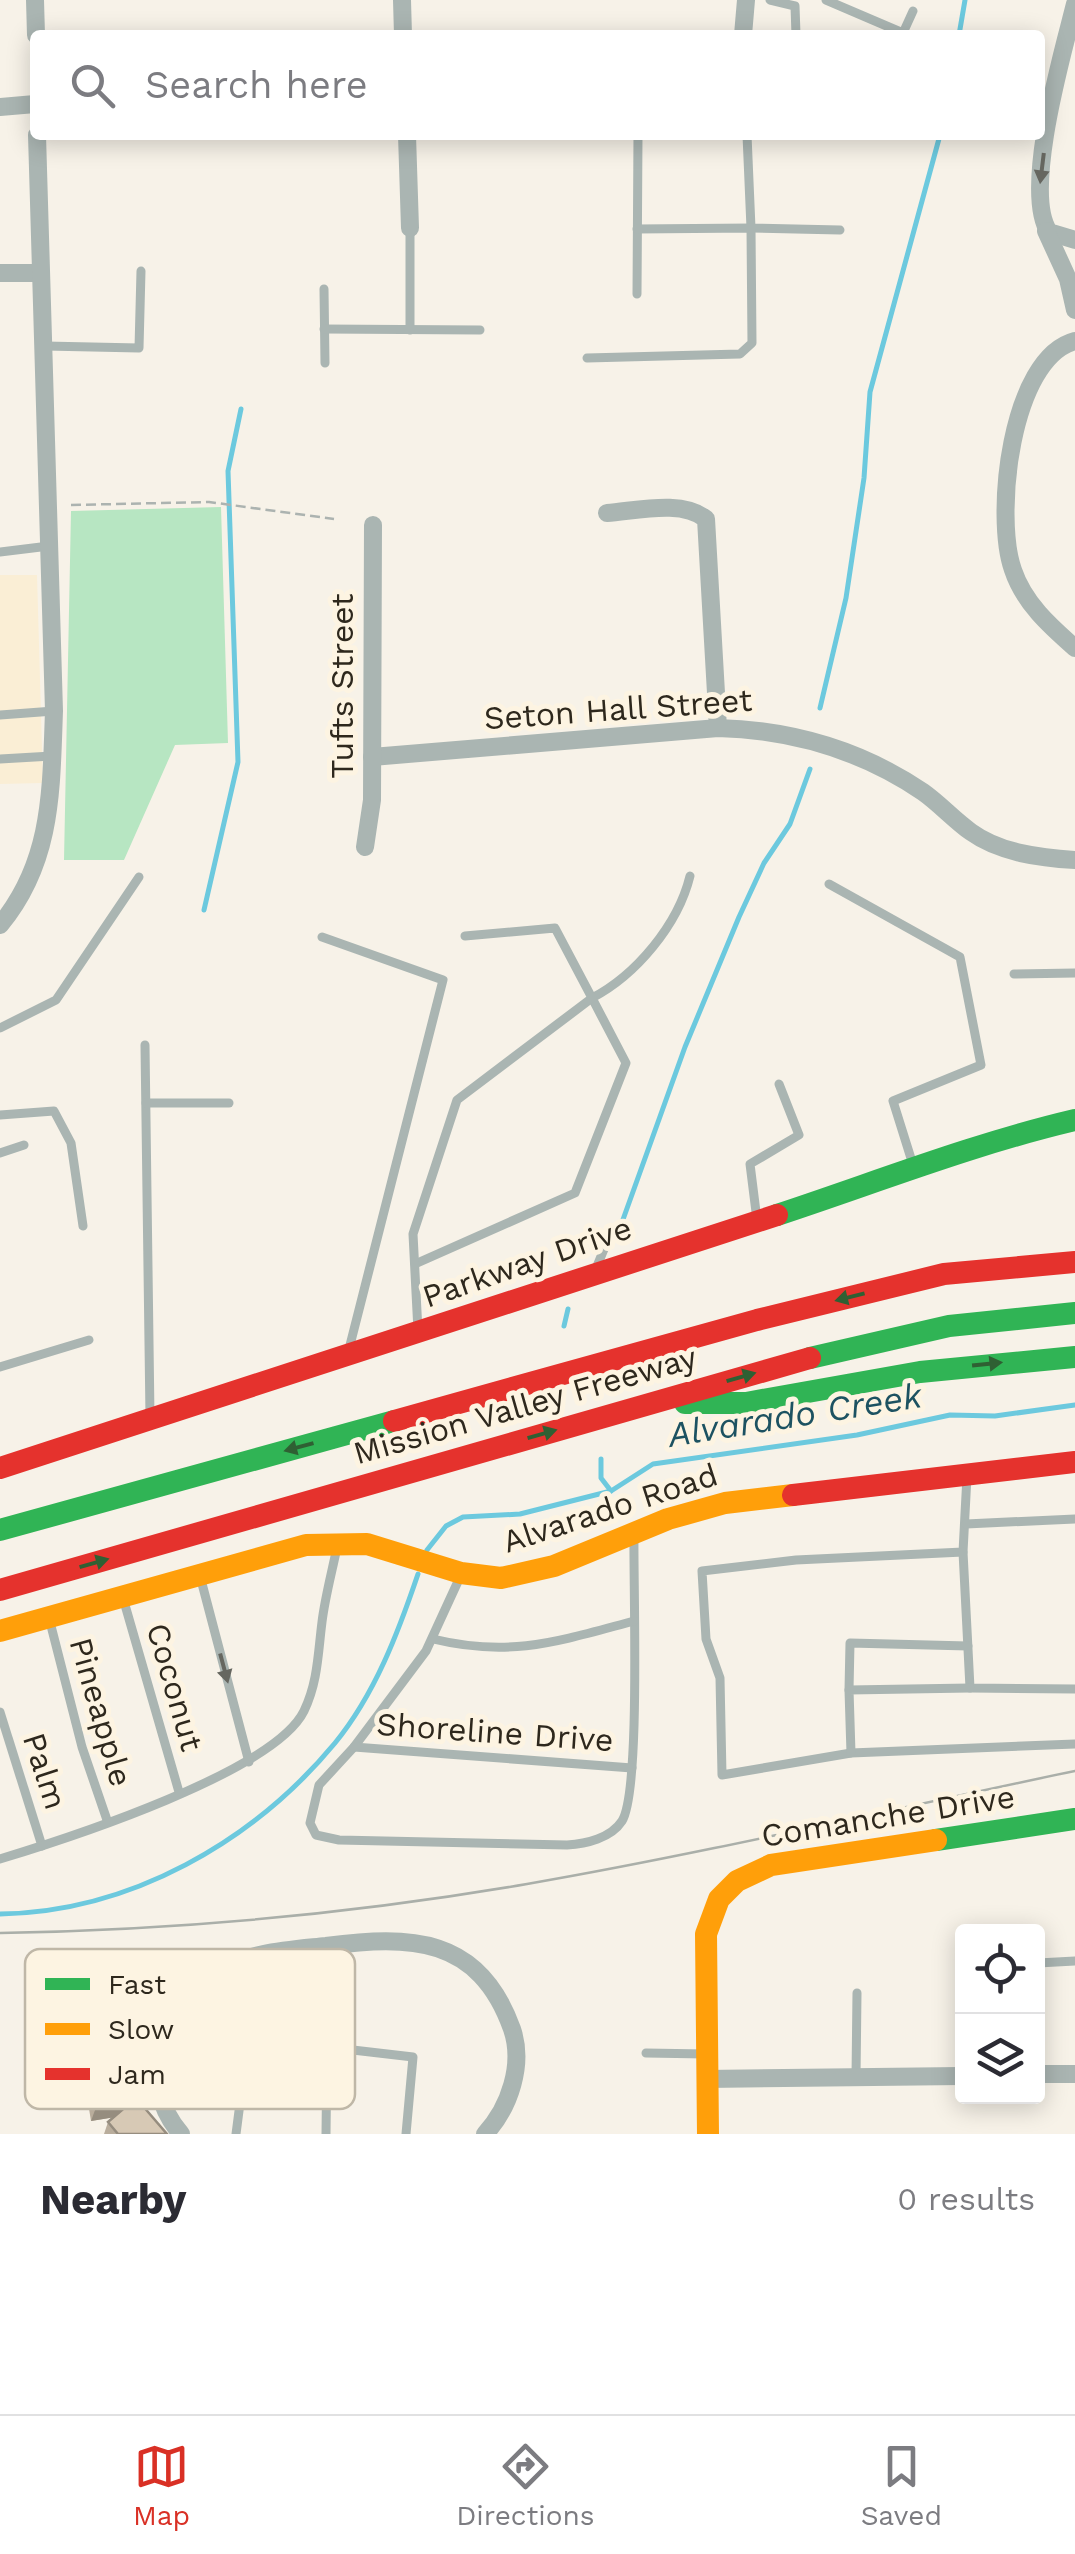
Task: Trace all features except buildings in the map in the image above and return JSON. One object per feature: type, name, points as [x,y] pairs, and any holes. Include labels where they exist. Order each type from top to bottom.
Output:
[{"type":"main road","name":"Parkway Drive","points":[[0,1468],[915,1170],[986,1141],[1075,1120]]},
{"type":"main road","points":[[944,1274],[1075,1244]]},
{"type":"main road","name":"Mission Valley Freeway","points":[[0,1530],[757,1320],[944,1274],[1075,1262]]},
{"type":"main road","name":"Mission Valley Freeway","points":[[0,1590],[878,1340],[949,1326],[1075,1312]]},
{"type":"main road","points":[[648,1404],[746,1403],[920,1372],[1075,1357]]},
{"type":"main road","name":"Alvarado Road","points":[[0,1631],[306,1545],[367,1544],[461,1574],[501,1578],[537,1572],[698,1509],[754,1497],[1075,1462]]},
{"type":"main road","name":"Comanche Drive","points":[[708,2134],[707,1923],[721,1896],[750,1872],[1075,1819]]},
{"type":"street","points":[[35,0],[36,30]]},
{"type":"street","points":[[402,0],[404,30]]},
{"type":"street","points":[[744,30],[749,1]]},
{"type":"street","points":[[1075,4],[1040,170],[1045,228],[1071,274],[1075,310]]},
{"type":"street","points":[[0,108],[30,105]]},
{"type":"street","points":[[0,924],[21,896],[40,852],[51,806],[54,711],[37,140]]},
{"type":"street","points":[[407,140],[410,228]]},
{"type":"street","points":[[1045,228],[1059,239],[1075,240]]},
{"type":"street","points":[[0,272],[40,273]]},
{"type":"street","points":[[1075,341],[1059,345],[1048,355],[1021,403],[1005,532],[1012,567],[1026,598],[1075,648]]},
{"type":"street","points":[[607,512],[677,508],[697,511],[706,519],[718,728]]},
{"type":"street","name":"Tufts Street","points":[[365,847],[372,800],[373,525]]},
{"type":"street","name":"Seton Hall Street","points":[[372,756],[718,728],[769,730],[847,750],[922,792],[975,835],[1024,855],[1075,860]]},
{"type":"street","points":[[309,1949],[385,1938],[418,1941],[449,1952],[476,1970],[505,2009],[517,2044],[517,2072],[500,2114],[485,2134]]},
{"type":"street","points":[[1045,2074],[1075,2074]]},
{"type":"street","points":[[706,2079],[955,2076]]},
{"type":"street","points":[[164,2109],[182,2134]]},
{"type":"lane","points":[[770,0],[795,6],[796,30]]},
{"type":"lane","points":[[826,0],[895,30]]},
{"type":"lane","points":[[906,30],[913,11]]},
{"type":"lane","points":[[636,294],[638,140]]},
{"type":"lane","points":[[586,358],[740,354],[748,350],[753,328],[748,140]]},
{"type":"lane","points":[[410,228],[410,330]]},
{"type":"lane","points":[[637,230],[840,230]]},
{"type":"lane","points":[[42,346],[139,348],[141,271]]},
{"type":"lane","points":[[324,289],[325,363]]},
{"type":"lane","points":[[324,330],[480,330]]},
{"type":"lane","points":[[0,552],[50,546]]},
{"type":"lane","points":[[0,715],[54,711]]},
{"type":"lane","points":[[0,759],[52,756]]},
{"type":"lane","points":[[418,1334],[413,1234],[457,1100],[592,998],[624,981],[684,902],[690,876]]},
{"type":"lane","points":[[0,1028],[56,1000],[139,878]]},
{"type":"lane","points":[[829,884],[960,958],[980,1065],[893,1101],[915,1170]]},
{"type":"lane","points":[[415,1264],[575,1193],[626,1063],[555,928],[465,936]]},
{"type":"lane","points":[[322,937],[443,980],[347,1357]]},
{"type":"lane","points":[[1014,974],[1075,974]]},
{"type":"lane","points":[[145,1045],[150,1420]]},
{"type":"lane","points":[[757,1222],[750,1164],[799,1134],[779,1084]]},
{"type":"lane","points":[[146,1104],[229,1104]]},
{"type":"lane","points":[[0,1115],[54,1111],[71,1143],[83,1226]]},
{"type":"lane","points":[[0,1153],[24,1145]]},
{"type":"lane","points":[[594,1272],[609,1237]]},
{"type":"lane","points":[[0,1367],[89,1340]]},
{"type":"lane","points":[[968,1474],[963,1552],[970,1688]]},
{"type":"lane","points":[[966,1524],[1075,1519]]},
{"type":"lane","points":[[461,1574],[433,1639],[354,1747],[319,1785],[310,1824],[316,1835],[338,1840],[578,1844],[608,1834],[621,1822],[632,1768],[634,1531]]},
{"type":"lane","points":[[0,1859],[180,1792],[249,1762],[286,1736],[310,1698],[338,1542]]},
{"type":"lane","points":[[963,1552],[796,1560],[702,1571],[706,1639],[720,1678],[722,1776],[851,1753],[1075,1744]]},
{"type":"lane","points":[[200,1575],[249,1762]]},
{"type":"lane","name":"Coconut","points":[[123,1597],[180,1792]]},
{"type":"lane","name":"Pineapple","points":[[49,1618],[82,1747],[106,1820]]},
{"type":"lane","points":[[433,1639],[509,1650],[634,1621]]},
{"type":"lane","points":[[851,1753],[850,1644],[968,1646]]},
{"type":"lane","points":[[850,1690],[1075,1690]]},
{"type":"lane","name":"Palm","points":[[0,1712],[42,1846]]},
{"type":"lane","name":"Shoreline Drive","points":[[354,1747],[632,1768]]},
{"type":"lane","points":[[1045,1963],[1075,1961]]},
{"type":"lane","points":[[856,2077],[857,1994]]},
{"type":"lane","points":[[355,2051],[413,2058],[406,2134]]},
{"type":"lane","points":[[646,2052],[706,2054]]},
{"type":"lane","points":[[236,2134],[239,2109]]},
{"type":"lane","points":[[326,2109],[326,2134]]},
{"type":"path","points":[[71,506],[208,502],[334,518]]},
{"type":"shaded area","points":[[0,575],[37,575],[43,783],[0,784]]},
{"type":"green space","points":[[221,507],[228,743],[175,745],[124,860],[64,860],[71,511]]},
{"type":"waterway","points":[[960,30],[965,0]]},
{"type":"waterway","points":[[820,708],[846,598],[864,478],[870,392],[939,140]]},
{"type":"waterway","points":[[204,910],[238,762],[228,471],[241,409]]},
{"type":"waterway","points":[[616,1239],[685,1047],[764,863],[790,824],[810,769]]},
{"type":"waterway","points":[[564,1326],[568,1309]]},
{"type":"waterway","name":"Alvarado Creek","points":[[427,1550],[446,1526],[463,1517],[520,1514],[611,1491],[653,1464],[857,1435],[950,1415],[995,1416],[1075,1405]]},
{"type":"waterway","points":[[601,1459],[601,1478],[611,1491]]},
{"type":"waterway","name":"Alvarado Creek","points":[[0,1914],[48,1910],[142,1885],[186,1865],[266,1811],[335,1743],[362,1704],[393,1640],[418,1574]]},
{"type":"tram line","points":[[0,1933],[265,1919],[462,1895],[665,1858],[1075,1771]]},
{"type":"traffic: fast","points":[[777,1215],[962,1152],[1075,1120]]},
{"type":"traffic: fast","points":[[810,1358],[949,1326],[1075,1313]]},
{"type":"traffic: fast","points":[[685,1403],[746,1403],[920,1372],[1075,1357]]},
{"type":"traffic: fast","points":[[0,1530],[394,1421]]},
{"type":"traffic: fast","points":[[936,1840],[1075,1819]]},
{"type":"traffic: slow","points":[[0,1631],[306,1545],[367,1544],[461,1573],[501,1578],[554,1566],[668,1519],[725,1503],[793,1495]]},
{"type":"traffic: slow","points":[[708,2134],[706,1934],[719,1899],[737,1881],[771,1865],[936,1840]]},
{"type":"traffic: jam","points":[[0,1468],[777,1215]]},
{"type":"traffic: jam","points":[[394,1421],[757,1320],[944,1274],[1075,1262]]},
{"type":"traffic: jam","points":[[0,1590],[810,1358]]},
{"type":"traffic: jam","points":[[793,1495],[1075,1462]]}]
